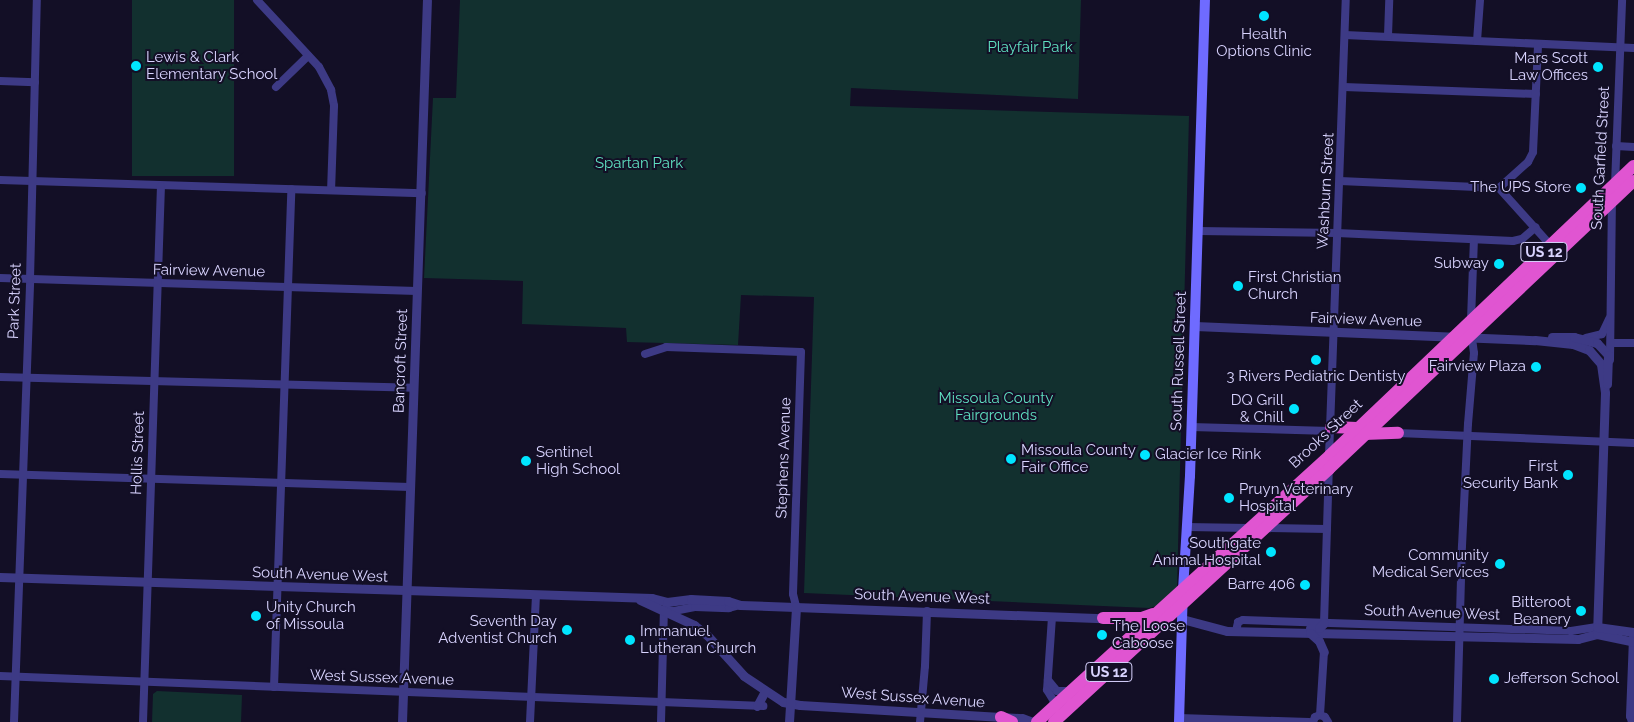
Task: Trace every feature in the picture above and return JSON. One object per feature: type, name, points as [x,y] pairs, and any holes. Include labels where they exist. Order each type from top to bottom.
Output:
[{"type":"highway","name":"Brooks Street","points":[[1037,722],[1128,635],[1182,605],[1329,468],[1360,431],[1388,412],[1554,249],[1634,166]]},
{"type":"highway","name":"Brooks Street","points":[[1054,722],[1161,617],[1182,590],[1330,455],[1360,431],[1464,338],[1470,320],[1612,202],[1634,181]]},
{"type":"highway","points":[[1388,412],[1389,423],[1398,433]]},
{"type":"highway","points":[[1331,429],[1398,433]]},
{"type":"highway","points":[[1103,618],[1161,617],[1182,619]]},
{"type":"highway","points":[[1103,618],[1121,623],[1128,635]]},
{"type":"main road","name":"South Russell Street","points":[[1182,719],[1182,590],[1195,326],[1205,0]]},
{"type":"street","name":"Park Street","points":[[14,722],[30,279],[37,0]]},
{"type":"street","points":[[258,0],[324,74],[331,90],[334,106],[332,190]]},
{"type":"street","name":"Bancroft Street","points":[[402,722],[422,193],[427,0]]},
{"type":"street","name":"Washburn Street","points":[[1324,623],[1346,0]]},
{"type":"street","points":[[1388,36],[1389,0]]},
{"type":"street","points":[[1476,41],[1480,0]]},
{"type":"street","name":"South Garfield Street","points":[[1609,364],[1612,342],[1610,318],[1612,202],[1615,184],[1622,0]]},
{"type":"street","points":[[1345,35],[1634,48]]},
{"type":"street","points":[[1499,188],[1528,162],[1533,152],[1538,44]]},
{"type":"street","points":[[276,86],[308,56]]},
{"type":"street","points":[[0,81],[35,82]]},
{"type":"street","points":[[1344,87],[1536,94]]},
{"type":"street","points":[[1616,146],[1634,147]]},
{"type":"street","points":[[0,180],[422,193]]},
{"type":"street","points":[[1340,181],[1499,188],[1554,249]]},
{"type":"street","name":"Hollis Street","points":[[143,722],[161,186]]},
{"type":"street","points":[[274,687],[291,189]]},
{"type":"street","points":[[1198,231],[1337,233],[1474,240],[1519,240],[1536,227]]},
{"type":"street","points":[[1470,320],[1474,240]]},
{"type":"street","name":"Fairview Avenue","points":[[0,278],[417,291]]},
{"type":"street","points":[[1535,340],[1560,336],[1586,338],[1602,334],[1610,318]]},
{"type":"street","name":"Fairview Avenue","points":[[1195,326],[1535,340]]},
{"type":"street","points":[[1457,722],[1458,632],[1474,353],[1464,338]]},
{"type":"street","points":[[1586,338],[1604,349],[1609,364],[1605,393],[1597,631]]},
{"type":"street","points":[[1535,340],[1573,344],[1589,350],[1601,364],[1605,393]]},
{"type":"street","points":[[1612,342],[1634,343]]},
{"type":"street","name":"Stephens Avenue","points":[[645,354],[666,347],[801,352],[793,594],[796,606],[790,722]]},
{"type":"street","points":[[0,377],[414,388]]},
{"type":"street","points":[[1191,427],[1331,429]]},
{"type":"street","points":[[1398,433],[1634,443]]},
{"type":"street","points":[[0,474],[410,487]]},
{"type":"street","points":[[1186,528],[1251,528]]},
{"type":"street","points":[[1264,528],[1327,530]]},
{"type":"street","name":"South Avenue West","points":[[0,577],[406,592],[652,598],[667,602],[692,599],[728,601],[740,605]]},
{"type":"street","points":[[530,722],[536,595]]},
{"type":"street","name":"South Avenue West","points":[[638,599],[664,610],[674,611],[695,607],[729,608],[740,605],[1103,618]]},
{"type":"street","points":[[660,722],[664,610],[702,630],[738,670],[766,691],[790,703]]},
{"type":"street","points":[[920,722],[927,611]]},
{"type":"street","points":[[1052,617],[1047,690],[1054,701],[1053,708]]},
{"type":"street","name":"South Avenue West","points":[[1182,619],[1192,620],[1220,630],[1236,631],[1334,634],[1458,632]]},
{"type":"street","name":"South Avenue West","points":[[1236,631],[1238,622],[1243,620],[1324,623],[1578,640],[1597,631],[1633,637]]},
{"type":"street","points":[[1275,632],[1290,628],[1319,628],[1324,623]]},
{"type":"street","points":[[1310,633],[1319,641],[1324,652]]},
{"type":"street","points":[[1320,715],[1324,652],[1327,640],[1334,634]]},
{"type":"street","points":[[1630,720],[1633,637]]},
{"type":"street","name":"West Sussex Avenue","points":[[0,676],[144,684],[274,687],[760,706]]},
{"type":"street","points":[[1048,680],[1057,691],[1072,690]]},
{"type":"street","points":[[760,706],[766,691]]},
{"type":"street","name":"West Sussex Avenue","points":[[790,703],[921,711],[1007,720],[1026,718],[1033,722]]},
{"type":"street","points":[[1182,719],[1311,722],[1320,715]]},
{"type":"street","points":[[1320,715],[1325,717],[1328,722]]},
{"type":"green space","points":[[132,0],[234,0],[234,176],[132,176]]},
{"type":"green space","points":[[460,0],[1081,0],[1078,99],[851,88],[850,106],[1189,116],[1177,587],[1159,605],[1149,608],[804,593],[814,297],[741,295],[738,345],[627,342],[626,328],[522,324],[523,281],[424,278],[433,98],[456,98]]},
{"type":"green space","points":[[157,691],[242,695],[241,722],[152,722],[153,694]]},
{"type":"place","name":"Health Options Clinic","points":[[1264,16]]},
{"type":"place","name":"Lewis & Clark Elementary School","points":[[136,66]]},
{"type":"place","name":"Mars Scott Law Offices","points":[[1598,67]]},
{"type":"place","name":"The UPS Store","points":[[1581,188]]},
{"type":"place","name":"Subway","points":[[1499,264]]},
{"type":"place","name":"First Christian Church","points":[[1238,286]]},
{"type":"place","name":"3 Rivers Pediatric Dentisty","points":[[1316,360]]},
{"type":"place","name":"Fairview Plaza","points":[[1536,367]]},
{"type":"place","name":"DQ Grill & Chill","points":[[1294,409]]},
{"type":"place","name":"Glacier Ice Rink","points":[[1145,455]]},
{"type":"place","name":"Missoula County Fair Office","points":[[1011,459]]},
{"type":"place","name":"Sentinel High School","points":[[526,461]]},
{"type":"place","name":"First Security Bank","points":[[1568,475]]},
{"type":"place","name":"Pruyn Veterinary Hospital","points":[[1229,498]]},
{"type":"place","name":"Southgate Animal Hospital","points":[[1271,552]]},
{"type":"place","name":"Community Medical Services","points":[[1500,564]]},
{"type":"place","name":"Barre 406","points":[[1305,585]]},
{"type":"place","name":"Bitteroot Beanery","points":[[1581,611]]},
{"type":"place","name":"Unity Church of Missoula","points":[[256,616]]},
{"type":"place","name":"Seventh Day Adventist Church","points":[[567,630]]},
{"type":"place","name":"The Loose Caboose","points":[[1102,635]]},
{"type":"place","name":"Immanuel Lutheran Church","points":[[630,640]]},
{"type":"place","name":"Jefferson School","points":[[1494,679]]},
{"type":"park label","name":"Playfair Park","points":[[1030,48]]},
{"type":"park label","name":"Spartan Park","points":[[639,164]]},
{"type":"park label","name":"Missoula County Fairgrounds","points":[[996,406]]}]
